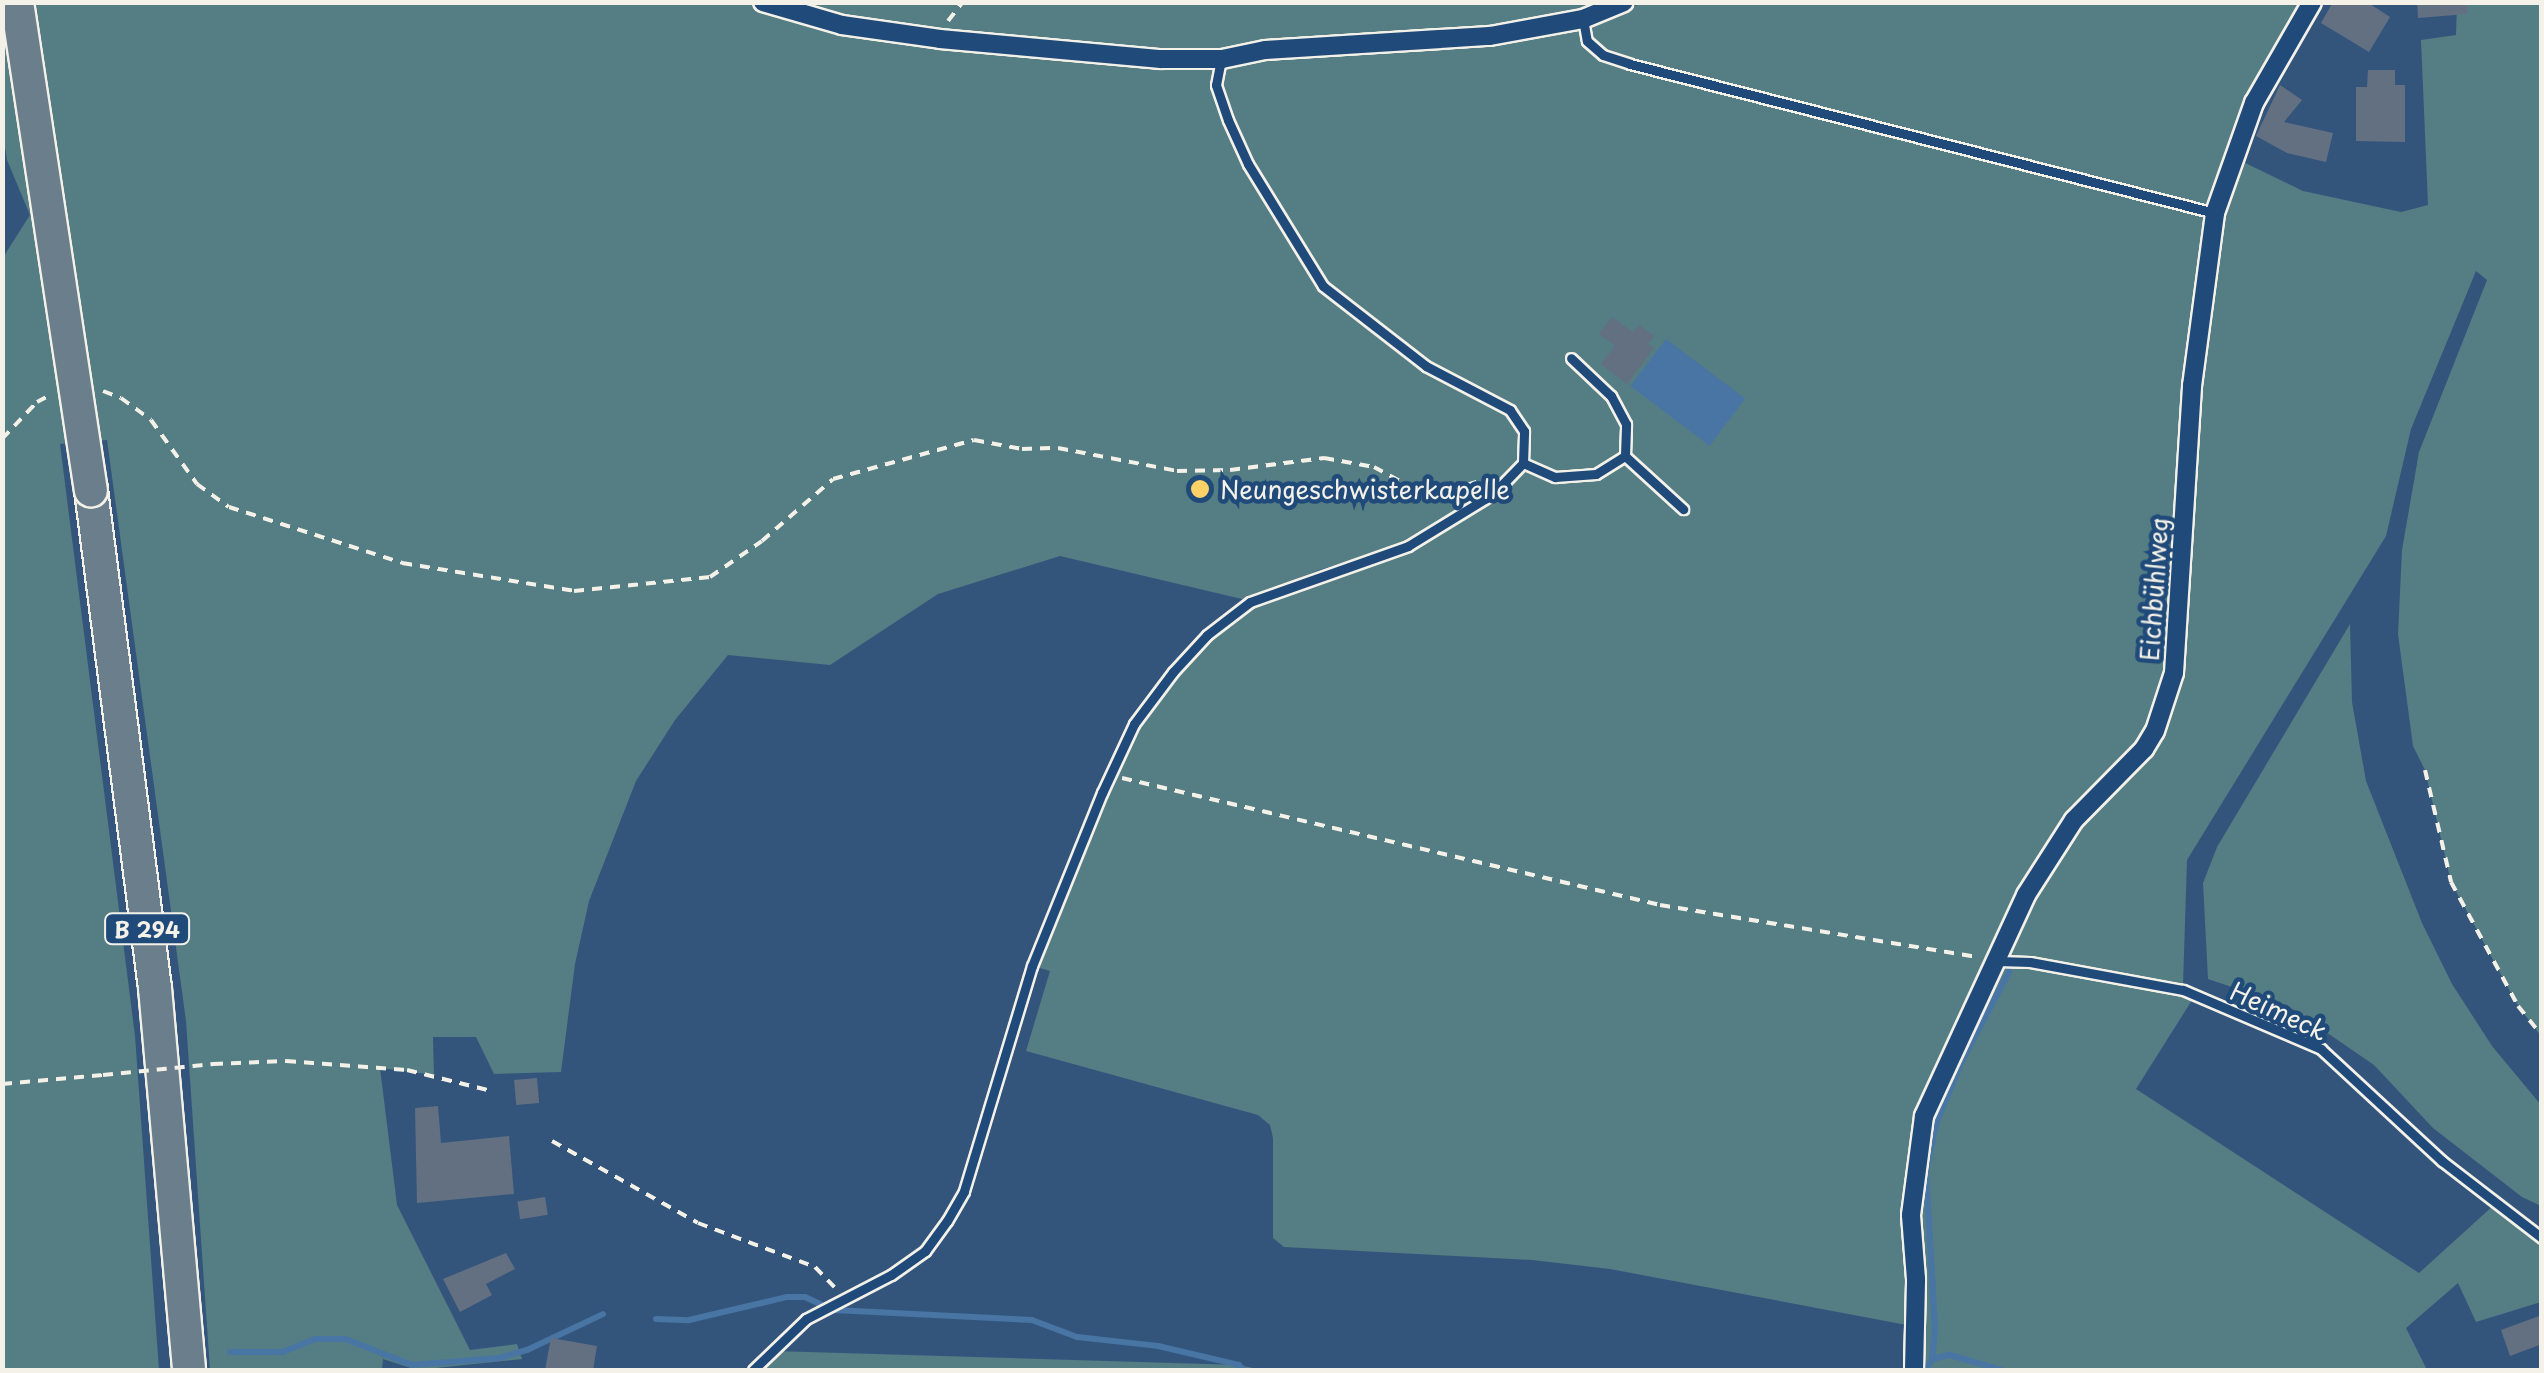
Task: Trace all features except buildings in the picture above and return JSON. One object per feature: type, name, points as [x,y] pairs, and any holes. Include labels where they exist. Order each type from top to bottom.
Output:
[{"type":"highway","name":"B 294","points":[[17,2],[91,490],[155,988],[189,1370]]},
{"type":"street","points":[[763,2],[842,24],[940,39],[1161,58],[1222,59],[1265,50],[1490,36],[1583,19],[1624,2]]},
{"type":"street","name":"Eichbühlweg","points":[[1914,1370],[1910,1215],[1924,1116],[2026,895],[2074,820],[2150,740],[2174,673],[2192,386],[2215,213],[2254,103],[2312,2]]},
{"type":"lane","points":[[1583,19],[1587,42],[1603,55],[1630,64],[2215,213]]},
{"type":"lane","points":[[754,1370],[806,1319],[891,1275],[925,1250],[964,1191],[1032,966],[1134,724],[1174,672],[1207,636],[1250,602],[1408,546],[1493,494],[1523,463],[1527,449],[1524,430],[1510,410],[1426,366],[1323,286],[1248,164],[1228,120],[1216,85],[1222,59]]},
{"type":"lane","points":[[1571,358],[1611,396],[1626,424],[1624,456]]},
{"type":"lane","points":[[1523,463],[1555,477],[1596,474],[1624,456]]},
{"type":"lane","points":[[1624,456],[1683,510]]},
{"type":"lane","name":"Heimeck","points":[[1998,961],[2030,962],[2183,990],[2320,1049],[2442,1160],[2542,1238]]},
{"type":"path","points":[[88,389],[134,406],[168,440],[197,484],[229,507],[402,562],[574,592],[710,578],[762,540],[833,478],[974,440],[1022,450],[1058,448],[1177,472],[1345,459],[1374,467],[1411,487],[1450,490],[1482,482],[1527,449]]},
{"type":"path","points":[[2,439],[38,402],[56,393]]},
{"type":"path","points":[[2425,770],[2452,882],[2518,1006],[2542,1036]]},
{"type":"path","points":[[1112,776],[1660,905],[1998,961]]},
{"type":"path","points":[[2,1084],[286,1061],[407,1070],[488,1090]]},
{"type":"path","points":[[552,1141],[698,1223],[815,1267],[842,1297]]},
{"type":"green space","points":[[3,3],[1602,3],[1489,29],[1218,51],[1213,86],[1225,121],[1321,288],[1427,364],[1325,284],[1251,162],[1219,84],[1222,59],[1588,25],[1642,3],[2312,3],[2233,157],[2303,191],[2401,212],[2428,205],[2421,40],[2456,35],[2457,3],[2541,3],[2541,1036],[2518,1006],[2451,882],[2425,770],[2413,746],[2398,634],[2402,550],[2419,452],[2487,280],[2476,271],[2411,429],[2386,536],[2187,860],[2183,985],[2030,958],[1992,964],[2029,966],[2194,997],[2136,1089],[2419,1273],[2494,1205],[2541,1243],[2541,1302],[2476,1322],[2458,1283],[2406,1328],[2427,1370],[1911,1370],[1912,1326],[1610,1269],[1532,1260],[1284,1247],[1273,1238],[1273,1138],[1270,1125],[1258,1115],[1026,1051],[1050,971],[1033,966],[1137,725],[1176,673],[1209,638],[1255,606],[1409,549],[1495,497],[1524,470],[1553,479],[1520,460],[1491,492],[1406,543],[1319,570],[1246,600],[1060,556],[938,594],[830,665],[728,655],[675,720],[636,781],[589,901],[575,964],[561,1072],[494,1074],[476,1037],[433,1037],[434,1075],[380,1068],[397,1205],[470,1350],[517,1344],[522,1359],[417,1370],[383,1359],[382,1370],[210,1370],[186,1021],[107,440],[60,444],[135,1036],[159,1370],[3,1370],[2,259],[30,215],[7,160],[3,135]]},
{"type":"green space","points":[[2350,624],[2352,702],[2366,781],[2422,923],[2452,984],[2492,1046],[2541,1105],[2541,1206],[2522,1197],[2433,1128],[2374,1065],[2288,1006],[2208,979],[2203,883],[2217,847]]},
{"type":"green space","points":[[774,1351],[1239,1365],[1262,1370],[755,1370]]},
{"type":"water","points":[[1666,339],[1745,399],[1710,446],[1630,386]]},
{"type":"waterway","points":[[1932,1359],[1935,1328],[1926,1172],[1936,1124],[1962,1061],[2009,972]]},
{"type":"waterway","points":[[656,1319],[689,1320],[787,1297],[805,1297],[820,1304]]},
{"type":"waterway","points":[[834,1310],[1032,1320],[1077,1337],[1158,1346],[1239,1365],[1244,1370]]},
{"type":"waterway","points":[[230,1352],[283,1352],[315,1339],[346,1339],[412,1365],[499,1358],[527,1350],[603,1314]]},
{"type":"waterway","points":[[1926,1370],[1932,1359],[1950,1355],[2001,1370]]},
{"type":"place","name":"Neungeschwisterkapelle","points":[[1200,489]]}]
